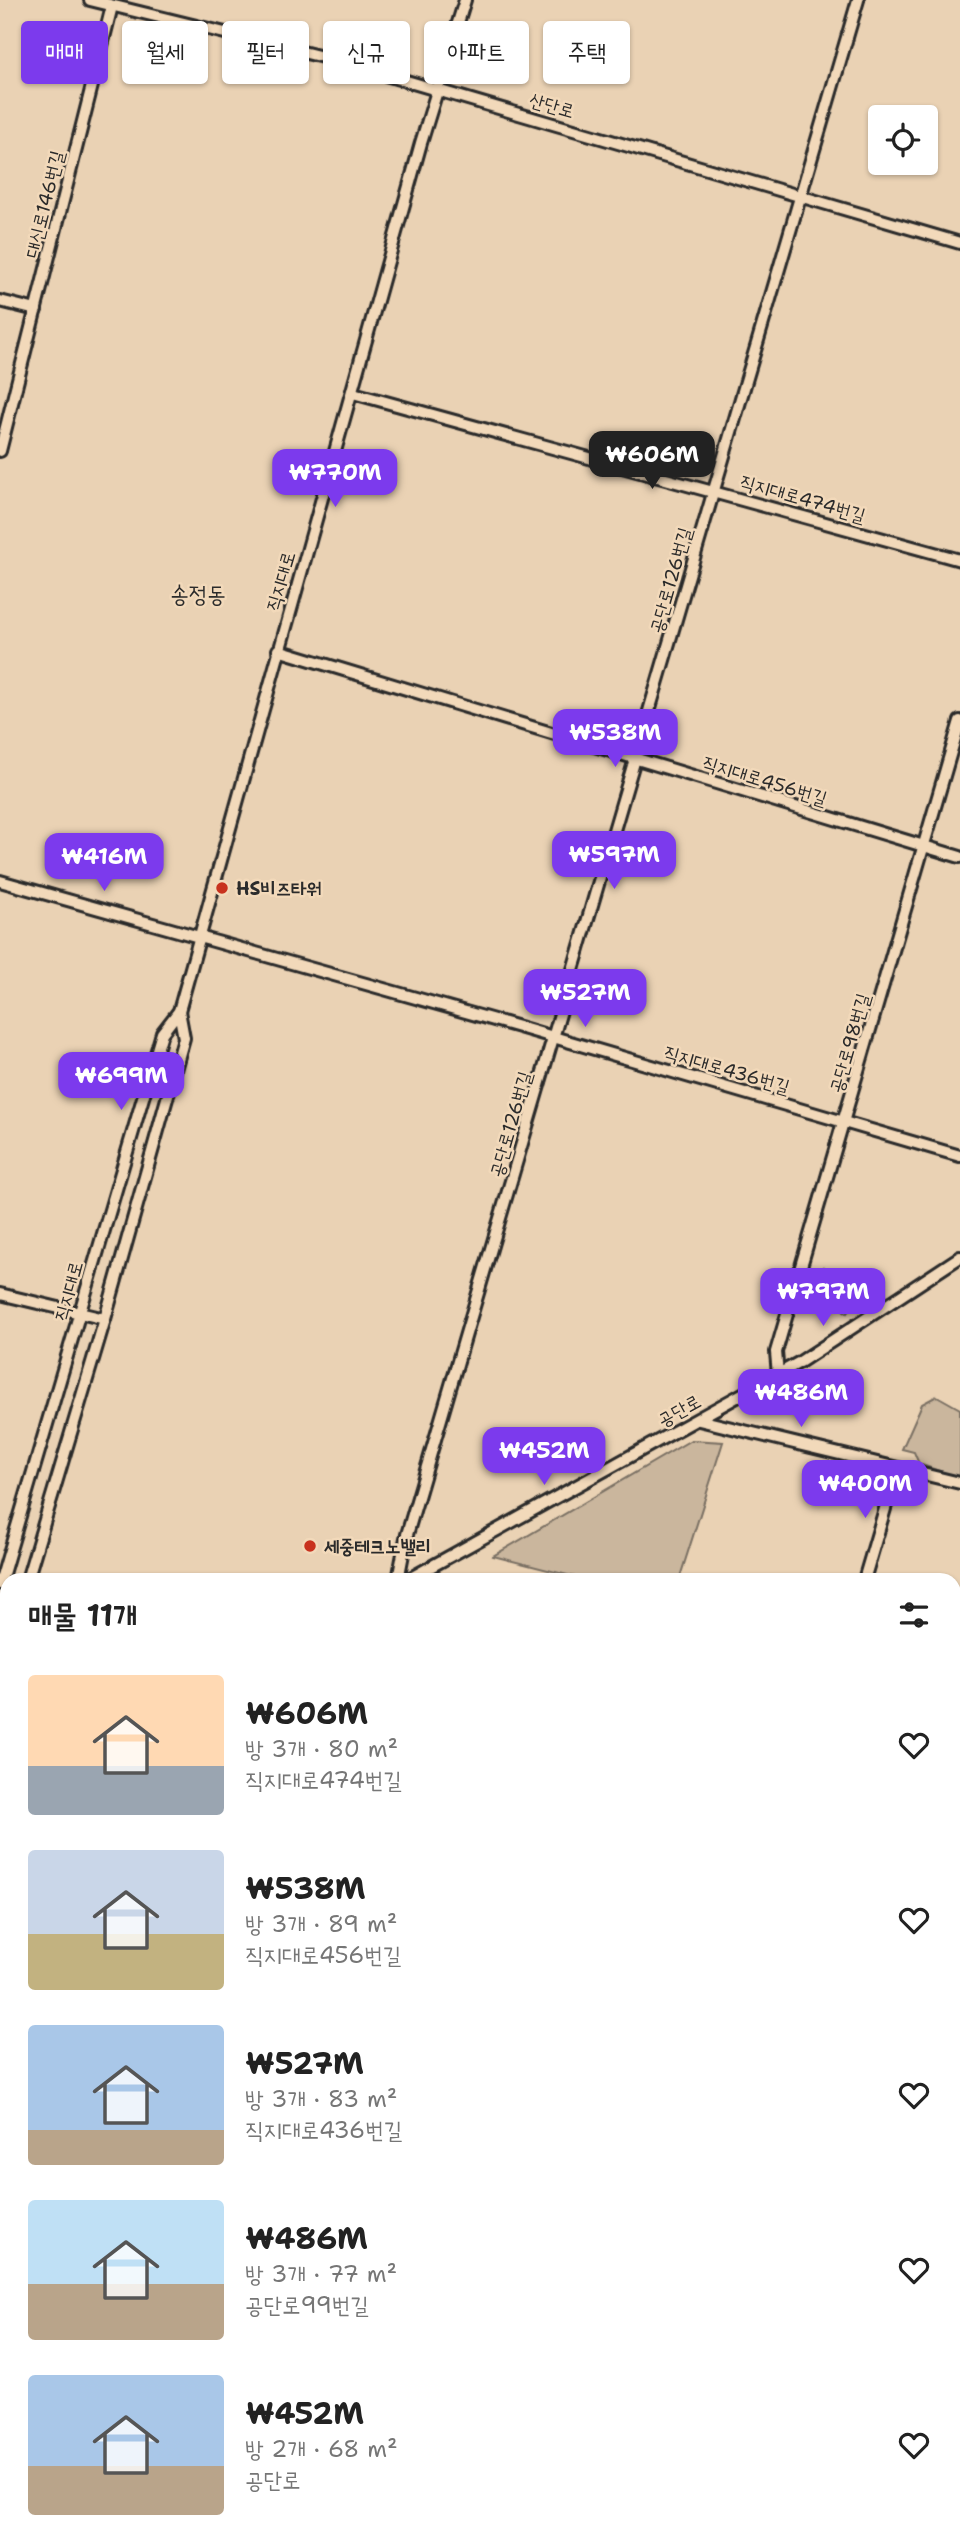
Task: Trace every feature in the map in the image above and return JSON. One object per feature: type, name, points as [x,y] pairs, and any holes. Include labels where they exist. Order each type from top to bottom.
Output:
[{"type":"street","name":"산단로","points":[[90,0],[331,59],[960,243]]},
{"type":"street","name":"직지대로","points":[[29,1573],[105,1320],[184,1038],[180,1011],[278,650],[421,143],[465,0]]},
{"type":"street","name":"공단로126번길","points":[[399,1573],[406,1538],[858,0]]},
{"type":"street","name":"대신로146번길","points":[[0,451],[112,6]]},
{"type":"street","points":[[0,301],[36,310]]},
{"type":"street","name":"직지대로474번길","points":[[352,393],[960,560]]},
{"type":"street","name":"직지대로456번길","points":[[278,650],[960,857]]},
{"type":"street","name":"공단로98번길","points":[[778,1374],[776,1352],[960,721]]},
{"type":"street","name":"직지대로436번길","points":[[0,881],[554,1037],[960,1156]]},
{"type":"street","name":"직지대로","points":[[3,1573],[162,1033],[180,1011]]},
{"type":"street","name":"공단로","points":[[420,1573],[778,1374],[960,1256]]},
{"type":"street","points":[[0,1294],[105,1320]]},
{"type":"street","points":[[699,1420],[960,1483]]},
{"type":"street","points":[[866,1573],[897,1468]]},
{"type":"shaded area","points":[[823,1267],[860,1297],[847,1313],[810,1284]]},
{"type":"shaded area","points":[[937,1396],[960,1409],[960,1478],[919,1464],[914,1452],[902,1449],[922,1404]]},
{"type":"shaded area","points":[[691,1440],[723,1442],[681,1573],[560,1573],[493,1556]]},
{"type":"place","name":"HS비즈타워","points":[[222,888]]},
{"type":"place","name":"세중테크노밸리","points":[[310,1546]]},
{"type":"district","name":"송정동","points":[[198,594]]}]
